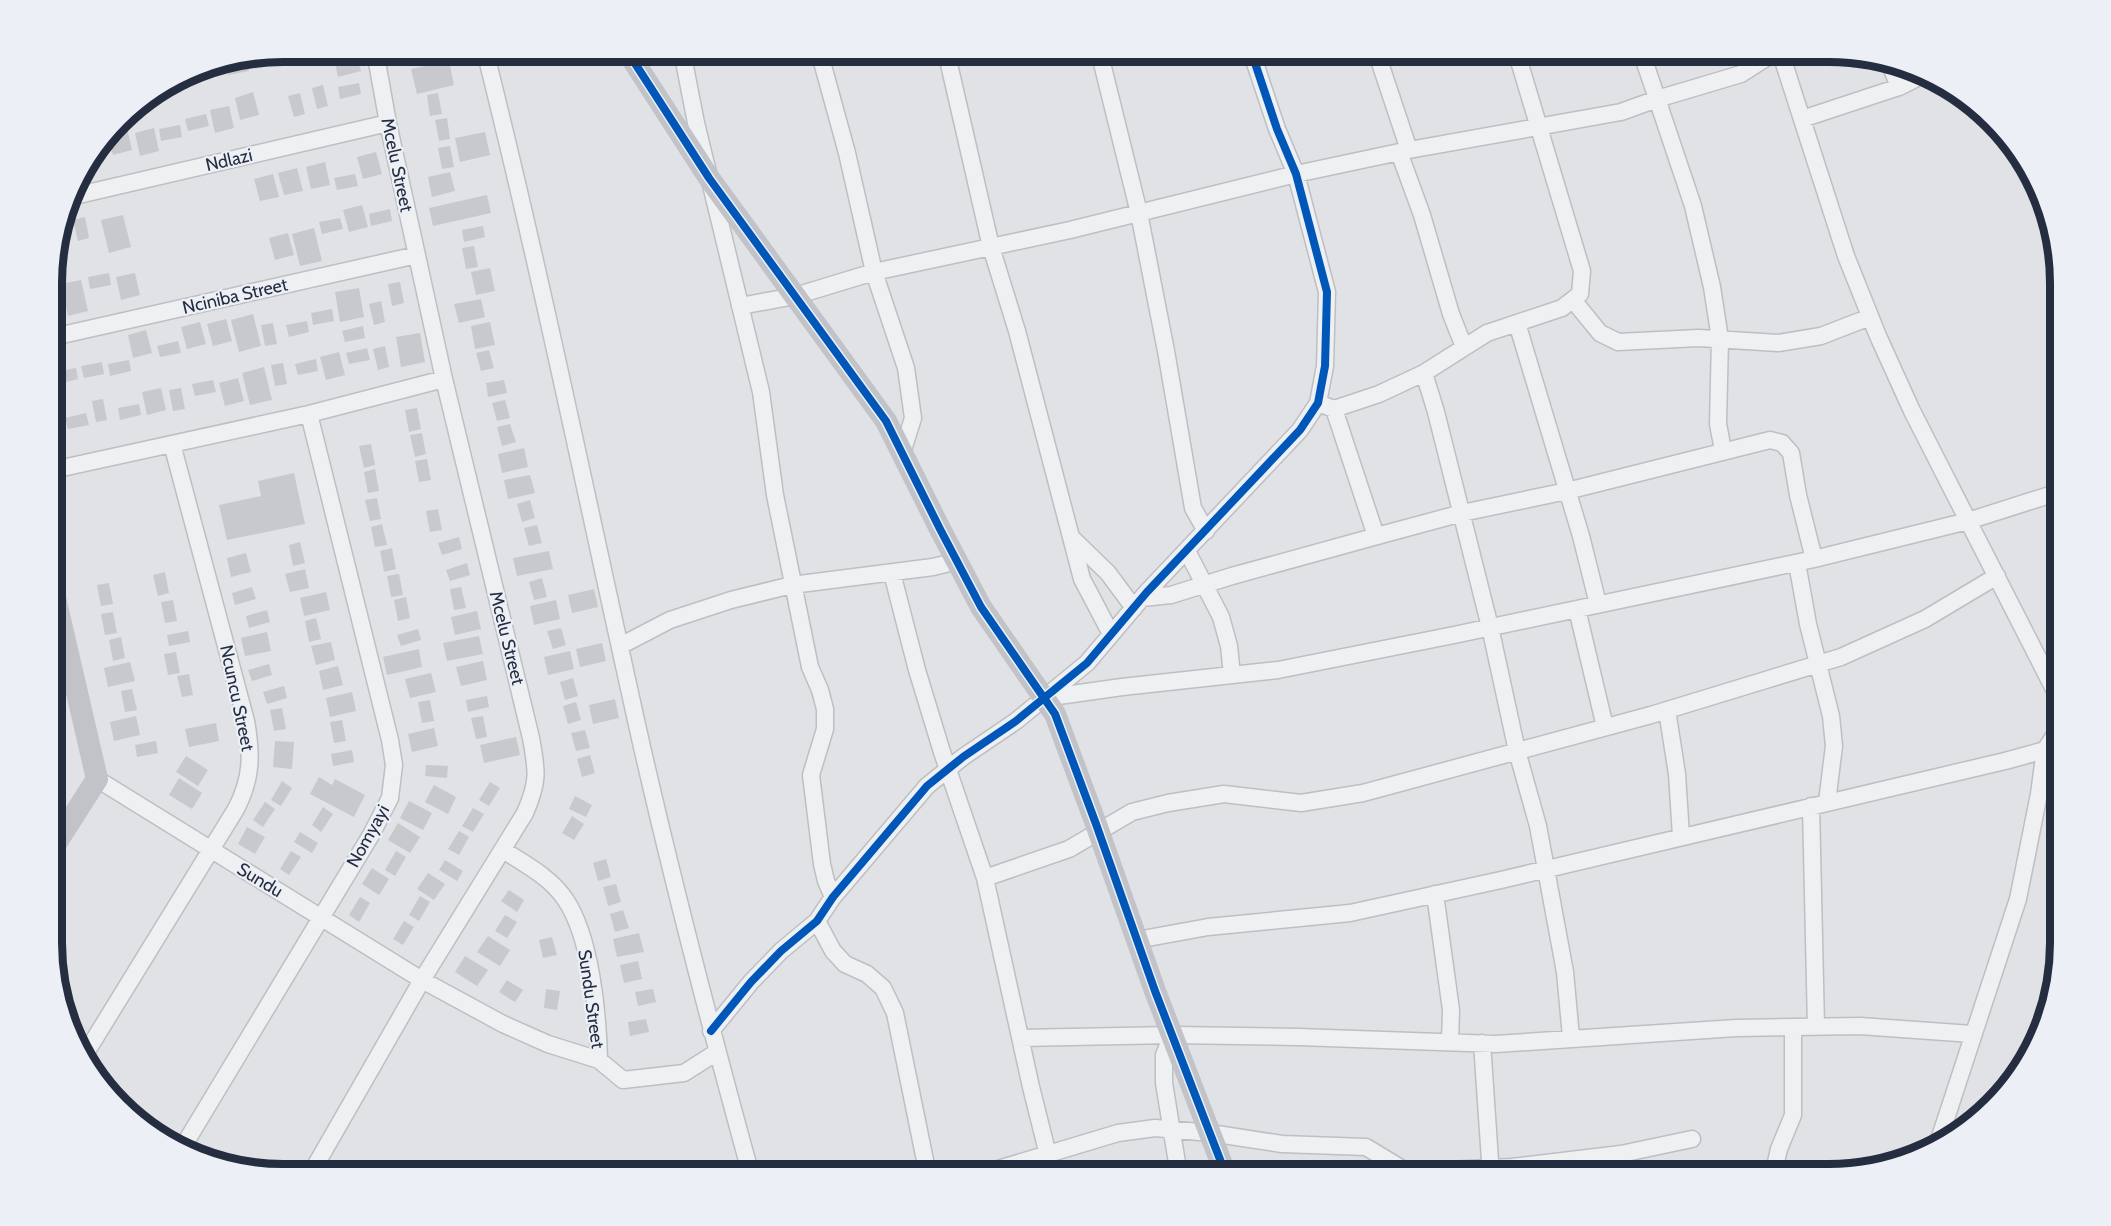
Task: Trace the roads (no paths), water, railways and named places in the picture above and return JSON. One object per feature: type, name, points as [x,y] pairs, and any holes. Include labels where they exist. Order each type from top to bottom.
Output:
[{"type":"street","name":"Mcelu Street","points":[[316,1164],[422,980],[504,850],[530,803],[537,773],[531,738],[444,379],[388,123],[377,62]]},
{"type":"street","points":[[488,62],[553,339],[643,750],[711,1031],[748,1164]]},
{"type":"street","points":[[634,62],[709,177],[886,421],[981,607],[1055,714],[1172,1035],[1222,1164]]},
{"type":"street","points":[[684,62],[696,123],[761,392],[775,495],[792,585],[800,611],[810,667],[825,709],[825,729],[811,775],[822,864],[833,897]]},
{"type":"street","points":[[822,62],[847,153],[874,273],[906,368],[913,418],[903,453]]},
{"type":"street","points":[[949,62],[991,247],[1017,331],[1082,579],[1111,634]]},
{"type":"street","points":[[1102,62],[1139,213],[1193,508],[1206,531]]},
{"type":"street","points":[[711,1031],[751,982],[781,951],[817,921],[833,897],[927,786],[1016,721],[1087,663],[1138,603],[1300,430],[1318,403],[1325,366],[1327,292],[1296,174],[1277,129],[1255,62]]},
{"type":"street","points":[[1379,62],[1451,314],[1464,347]]},
{"type":"street","points":[[1318,403],[1334,409],[1379,394],[1424,373],[1487,333],[1562,308],[1580,294],[1582,271],[1519,62]]},
{"type":"street","points":[[1645,62],[1693,206],[1712,287],[1720,339],[1718,424],[1722,450]]},
{"type":"street","points":[[740,306],[795,296],[874,273],[1139,213],[1296,174],[1404,151],[1621,112],[1741,74],[1761,62]]},
{"type":"street","points":[[1783,62],[1846,256],[1870,317],[1912,411],[2050,681]]},
{"type":"street","points":[[1893,71],[1899,87]]},
{"type":"street","points":[[1802,119],[1899,87],[1915,79]]},
{"type":"street","name":"Ndlazi","points":[[79,195],[388,123]]},
{"type":"street","name":"Nciniba Street","points":[[62,335],[417,255]]},
{"type":"street","points":[[1573,300],[1600,333],[1618,342],[1720,339],[1778,343],[1821,336],[1870,317]]},
{"type":"street","points":[[1517,323],[1598,604]]},
{"type":"street","points":[[1424,373],[1462,513],[1517,751],[1538,826],[1565,972],[1571,1037]]},
{"type":"street","points":[[62,468],[309,414],[444,379]]},
{"type":"street","points":[[1334,409],[1376,536]]},
{"type":"street","name":"Nomyayi","points":[[186,1142],[371,835],[390,798],[394,765],[381,698],[309,414]]},
{"type":"street","points":[[1138,603],[1462,513],[1567,491],[1722,450],[1770,440],[1782,443],[1791,453],[1798,495],[1814,559]]},
{"type":"street","name":"Ncuncu Street","points":[[88,1049],[236,810],[245,791],[251,756],[249,738],[172,444]]},
{"type":"street","points":[[1044,698],[1278,670],[1797,563],[1968,521],[2050,495]]},
{"type":"street","points":[[1072,539],[1138,603]]},
{"type":"street","points":[[1187,551],[1221,616],[1229,646],[1232,675]]},
{"type":"street","points":[[620,646],[670,620],[731,600],[792,585],[892,573],[957,561]]},
{"type":"street","points":[[1797,563],[1808,624],[1831,716],[1834,746],[1819,804],[1816,1027]]},
{"type":"street","points":[[892,573],[917,670],[985,878],[1050,1164]]},
{"type":"street","points":[[985,878],[1069,849],[1132,812],[1168,803],[1224,794],[1301,803],[1363,793],[1667,710],[1841,657],[1925,620],[1997,576]]},
{"type":"street","points":[[1577,609],[1605,727]]},
{"type":"street","points":[[62,629],[97,779],[62,834]]},
{"type":"street","points":[[1667,710],[1677,774],[1681,836]]},
{"type":"street","points":[[1941,1134],[2018,899],[2039,794],[2045,750],[2050,742]]},
{"type":"street","points":[[1137,940],[1208,927],[1350,913],[1546,869],[2045,750]]},
{"type":"street","name":"Sundu","points":[[97,779],[422,980]]},
{"type":"street","name":"Sundu Street","points":[[422,980],[503,1024],[548,1044],[598,1060],[598,1033],[592,988],[585,947],[575,918],[565,898],[548,880],[504,850]]},
{"type":"street","points":[[1436,894],[1450,1010],[1450,1042]]},
{"type":"street","points":[[817,921],[833,951],[845,964],[867,974],[884,988],[895,1013],[926,1164]]},
{"type":"street","points":[[1020,1038],[1172,1035],[1482,1043],[1736,1028],[1860,1026],[1972,1034]]},
{"type":"street","points":[[1775,1164],[1779,1149],[1794,1115],[1793,1027]]},
{"type":"street","points":[[1172,1035],[1164,1055],[1164,1083],[1177,1164]]},
{"type":"street","points":[[1482,1043],[1491,1164]]},
{"type":"street","points":[[598,1060],[623,1080],[684,1073],[717,1052]]},
{"type":"street","points":[[1014,1164],[1118,1133],[1155,1128],[1210,1133],[1282,1144],[1365,1147],[1394,1164]]},
{"type":"street","points":[[1537,1164],[1621,1154],[1692,1139]]}]
